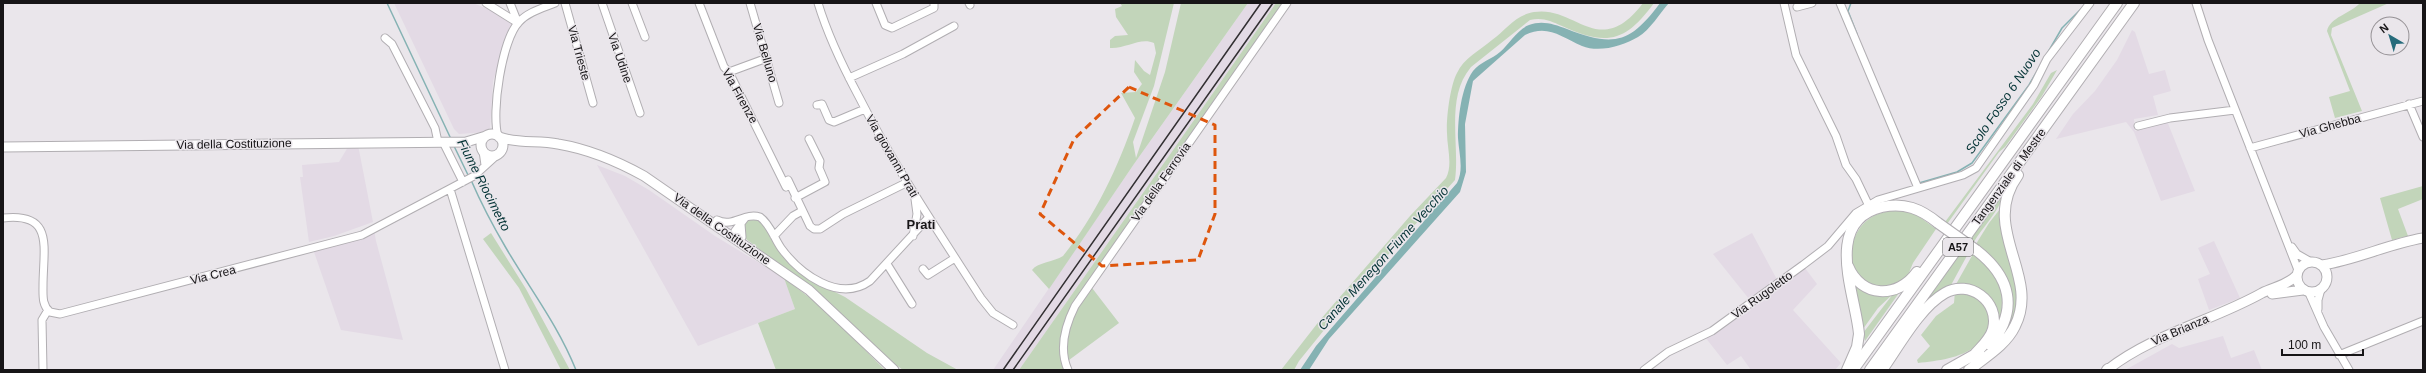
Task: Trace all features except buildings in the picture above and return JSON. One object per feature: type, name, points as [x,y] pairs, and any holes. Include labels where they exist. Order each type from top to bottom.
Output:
[{"type":"highway","name":"Tangenziale di Mestre","points":[[1854,370],[2117,3]]},
{"type":"highway","name":"Tangenziale di Mestre","points":[[1870,370],[2134,3]]},
{"type":"highway","name":"A57","points":[[1971,369],[2009,336],[2015,326],[2022,305],[2022,292],[2007,238],[2004,208],[2012,183],[2040,143],[2046,125]]},
{"type":"highway","name":"A57","points":[[1847,370],[1857,347],[1859,334],[1846,260],[1849,237],[1854,226],[1862,218],[1879,208],[1897,205],[1906,206],[1925,213],[1987,259],[1999,274],[2007,294],[2007,317],[1996,338],[1971,369]]},
{"type":"highway","name":"A57","points":[[1846,260],[1851,273],[1863,286],[1871,291],[1888,292],[1910,280],[1936,245],[1946,242]]},
{"type":"highway","name":"A57","points":[[1882,370],[1928,307],[1953,290],[1966,289],[1980,294],[1987,301],[1994,315],[1990,339],[1974,355]]},
{"type":"highway","name":"A57","points":[[1947,370],[1974,355],[1996,338]]},
{"type":"main road","name":"Via della Costituzione","points":[[3,147],[451,142],[487,136]]},
{"type":"main road","points":[[498,154],[503,145],[499,136],[487,136],[482,141],[482,149],[490,156],[498,154],[521,141]]},
{"type":"main road","name":"Via della Costituzione","points":[[499,136],[521,141],[558,144],[621,163],[688,205],[736,229],[771,263],[826,304],[894,370]]},
{"type":"main road","name":"Via della Costituzione","points":[[451,142],[482,149]]},
{"type":"main road","points":[[688,205],[696,206],[717,220]]},
{"type":"main road","points":[[2353,259],[2335,270],[2321,289],[2306,291],[2298,282],[2297,272],[2303,264],[2311,262],[2322,265],[2353,259],[2392,245],[2423,238]]},
{"type":"main road","points":[[2322,265],[2325,269],[2327,279]]},
{"type":"main road","name":"Via Brianza","points":[[2107,370],[2151,342],[2257,297],[2292,280],[2297,272]]},
{"type":"main road","name":"Via Brianza","points":[[2257,297],[2306,291]]},
{"type":"street","points":[[486,3],[518,23]]},
{"type":"street","points":[[510,3],[518,23]]},
{"type":"street","points":[[499,136],[496,121],[500,76],[509,44],[518,23],[530,14],[555,3]]},
{"type":"street","name":"Via Trieste","points":[[565,3],[593,103]]},
{"type":"street","name":"Via Udine","points":[[602,3],[640,113]]},
{"type":"street","points":[[632,3],[644,37]]},
{"type":"street","name":"Via Firenze","points":[[699,3],[724,67],[729,72],[787,184],[810,226],[814,230],[820,229],[843,214],[906,182]]},
{"type":"street","name":"Via Belluno","points":[[750,3],[779,103]]},
{"type":"street","name":"Via giovanni Prati","points":[[818,3],[828,32],[849,78],[913,194],[993,313],[1013,325]]},
{"type":"street","points":[[876,3],[885,25],[892,28],[934,8],[934,3]]},
{"type":"street","name":"Via della Ferrovia","points":[[1068,370],[1063,359],[1062,350],[1069,318],[1075,306],[1287,3]]},
{"type":"street","points":[[1784,3],[1796,55],[1836,136],[1846,165],[1856,179],[1868,204]]},
{"type":"street","points":[[1797,7],[1812,3]]},
{"type":"street","points":[[1840,3],[1918,188]]},
{"type":"street","name":"Via Rugoletto","points":[[1644,370],[1668,352],[1712,331],[1803,265],[1828,246],[1856,212],[1868,204],[1963,175],[1976,168],[2034,85],[2047,59],[2090,3]]},
{"type":"street","points":[[2196,3],[2235,110],[2287,239],[2297,272]]},
{"type":"street","points":[[849,78],[903,54],[954,26]]},
{"type":"street","points":[[385,38],[392,44],[435,128],[451,142],[464,182]]},
{"type":"street","points":[[729,72],[767,58]]},
{"type":"street","name":"Via Ghebba","points":[[2250,148],[2423,101]]},
{"type":"street","points":[[817,105],[822,104],[830,120],[834,122],[865,109]]},
{"type":"street","points":[[2411,104],[2423,137]]},
{"type":"street","points":[[2138,126],[2170,118],[2235,110]]},
{"type":"street","points":[[487,136],[496,121]]},
{"type":"street","points":[[795,198],[825,182],[819,168],[820,160],[809,139]]},
{"type":"street","points":[[482,149],[485,165]]},
{"type":"street","name":"Via Crea","points":[[48,310],[54,314],[68,312],[350,239],[374,229],[464,182],[474,176],[498,154]]},
{"type":"street","points":[[450,189],[505,370]]},
{"type":"street","points":[[913,194],[917,214],[917,229]]},
{"type":"street","points":[[774,236],[793,216],[802,211]]},
{"type":"street","points":[[3,218],[25,217],[35,221],[40,226],[43,247],[44,302],[48,310],[42,320],[43,370]]},
{"type":"street","points":[[717,220],[736,229],[760,217],[796,265],[824,284],[838,289],[854,289],[863,286],[887,264],[929,217]]},
{"type":"street","points":[[917,229],[929,229],[939,232]]},
{"type":"street","points":[[2287,239],[2297,254],[2311,262]]},
{"type":"street","points":[[923,270],[928,275],[955,258]]},
{"type":"street","points":[[887,264],[912,304]]},
{"type":"street","points":[[2320,320],[2318,300],[2321,289]]},
{"type":"street","points":[[2306,291],[2320,320],[2348,370]]},
{"type":"street","points":[[2339,355],[2423,321]]},
{"type":"highlighted area","points":[[1129,87],[1215,125],[1215,214],[1198,260],[1102,266],[1040,214],[1074,139]]},
{"type":"shaded area","points":[[394,3],[473,3],[490,10],[511,24],[493,81],[490,128],[487,132],[459,134],[454,129]]},
{"type":"shaded area","points":[[1248,3],[1276,3],[1019,370],[993,370],[1134,164]]},
{"type":"shaded area","points":[[2132,30],[2135,32],[2149,74],[2165,70],[2171,91],[2153,96],[2158,115],[2134,119],[2135,131],[2167,121],[2195,191],[2161,201],[2134,132],[2126,122],[2056,139],[2073,114],[2095,91],[2117,60]]},
{"type":"shaded area","points":[[348,147],[358,147],[359,150],[373,222],[334,236],[309,242],[300,177],[303,177],[302,165],[339,162]]},
{"type":"shaded area","points":[[597,165],[625,176],[649,190],[715,236],[784,278],[795,309],[698,346]]},
{"type":"shaded area","points":[[374,229],[403,340],[341,330],[313,249]]},
{"type":"shaded area","points":[[1752,233],[1781,287],[1805,268],[1817,284],[1793,310],[1841,363],[1835,370],[1751,370],[1741,356],[1727,365],[1705,337],[1753,304],[1713,254]]},
{"type":"shaded area","points":[[2214,241],[2240,298],[2209,310],[2198,279],[2210,274],[2198,248]]},
{"type":"shaded area","points":[[2223,336],[2231,358],[2254,350],[2262,370],[2125,370],[2172,344],[2179,348]]},
{"type":"green space","points":[[1120,3],[1174,3],[1154,86],[1133,142],[1136,158],[1165,72],[1181,3],[1248,3],[1134,164],[1049,289],[1032,270],[1038,265],[1063,256],[1086,224],[1096,207],[1121,154],[1135,118],[1121,93],[1136,92],[1142,84],[1134,72],[1135,60],[1144,71],[1150,75],[1156,53],[1154,43],[1143,41],[1122,47],[1110,48],[1110,40],[1115,36],[1128,35],[1116,17],[1115,9],[1122,6]]},
{"type":"green space","points":[[1276,3],[1285,3],[1089,284],[1119,323],[1065,363],[1068,370],[1019,370]]},
{"type":"green space","points":[[1643,3],[1654,3],[1634,26],[1624,33],[1614,37],[1603,38],[1591,36],[1546,20],[1530,20],[1471,67],[1463,79],[1458,93],[1456,107],[1455,180],[1354,293],[1299,361],[1294,370],[1281,370],[1320,320],[1410,216],[1446,178],[1449,167],[1447,127],[1450,94],[1457,73],[1463,63],[1511,23],[1527,14],[1534,12],[1549,12],[1563,16],[1588,27],[1600,29],[1613,28],[1627,20]]},
{"type":"green space","points":[[2360,3],[2389,3],[2332,28],[2331,35],[2362,111],[2335,118],[2329,97],[2350,91],[2327,31],[2332,22]]},
{"type":"green space","points":[[2057,70],[2042,96],[1947,224],[1945,222],[2033,104],[2051,73]]},
{"type":"green space","points":[[2423,186],[2423,199],[2398,209],[2408,236],[2392,240],[2380,198]]},
{"type":"green space","points":[[2003,195],[1995,213],[1974,242],[1970,240]]},
{"type":"green space","points":[[2000,209],[2003,234],[2014,272],[2017,297],[2014,318],[2008,330],[2013,307],[2013,297],[2007,279],[1997,264],[1976,244]]},
{"type":"green space","points":[[1899,210],[1917,215],[1936,229],[1913,263],[1908,275],[1895,285],[1872,287],[1853,270],[1851,261],[1852,246],[1858,230],[1868,219],[1882,213]]},
{"type":"green space","points":[[752,218],[761,222],[792,266],[807,278],[845,297],[927,353],[958,370],[903,370],[888,359],[831,304],[746,239],[742,232],[743,224]]},
{"type":"green space","points":[[491,233],[526,289],[570,370],[561,370],[519,288],[483,239]]},
{"type":"green space","points":[[1963,248],[1969,252],[1950,287],[1923,306]]},
{"type":"green space","points":[[1973,254],[1990,270],[2000,285],[2002,303],[1999,325],[1993,307],[1955,286]]},
{"type":"green space","points":[[784,278],[823,308],[885,370],[776,370],[758,323],[795,309]]},
{"type":"green space","points":[[1852,279],[1899,293],[1865,341],[1863,333],[1893,294],[1878,308],[1863,329]]},
{"type":"green space","points":[[1955,291],[1966,293],[1982,304],[1990,319],[1989,328],[1984,337],[1970,350],[1941,360],[1918,363],[1917,360],[1930,346],[1921,335],[1936,316],[1954,303]]},
{"type":"water","points":[[1660,3],[1669,3],[1647,30],[1638,37],[1618,46],[1603,49],[1589,48],[1548,31],[1533,32],[1525,35],[1473,81],[1465,124],[1466,172],[1460,192],[1329,339],[1309,370],[1300,370],[1316,346],[1457,183],[1461,167],[1458,138],[1461,103],[1469,78],[1473,71],[1500,52],[1517,33],[1529,25],[1548,23],[1583,35],[1597,38],[1620,38],[1630,34],[1639,27]]},
{"type":"waterway","name":"Fiume Riocimetto","points":[[387,3],[451,139]]},
{"type":"waterway","name":"Scolo Fosso 6 Nuovo","points":[[1851,3],[1848,11],[1857,34]]},
{"type":"waterway","name":"Scolo Fosso 6 Nuovo","points":[[1919,183],[1957,172],[1972,163],[2029,85],[2062,28],[2084,6]]},
{"type":"waterway","name":"Fiume Riocimetto","points":[[454,146],[469,177]]},
{"type":"waterway","name":"Fiume Riocimetto","points":[[471,180],[496,231],[552,322],[576,370]]},
{"type":"railway","points":[[1003,370],[1261,3]]},
{"type":"railway","points":[[1013,370],[1273,3]]},
{"type":"district","name":"Prati","points":[[921,224]]},
{"type":"water label","name":"Canale Menegon Fiume Vecchio","points":[[1383,258]]}]
